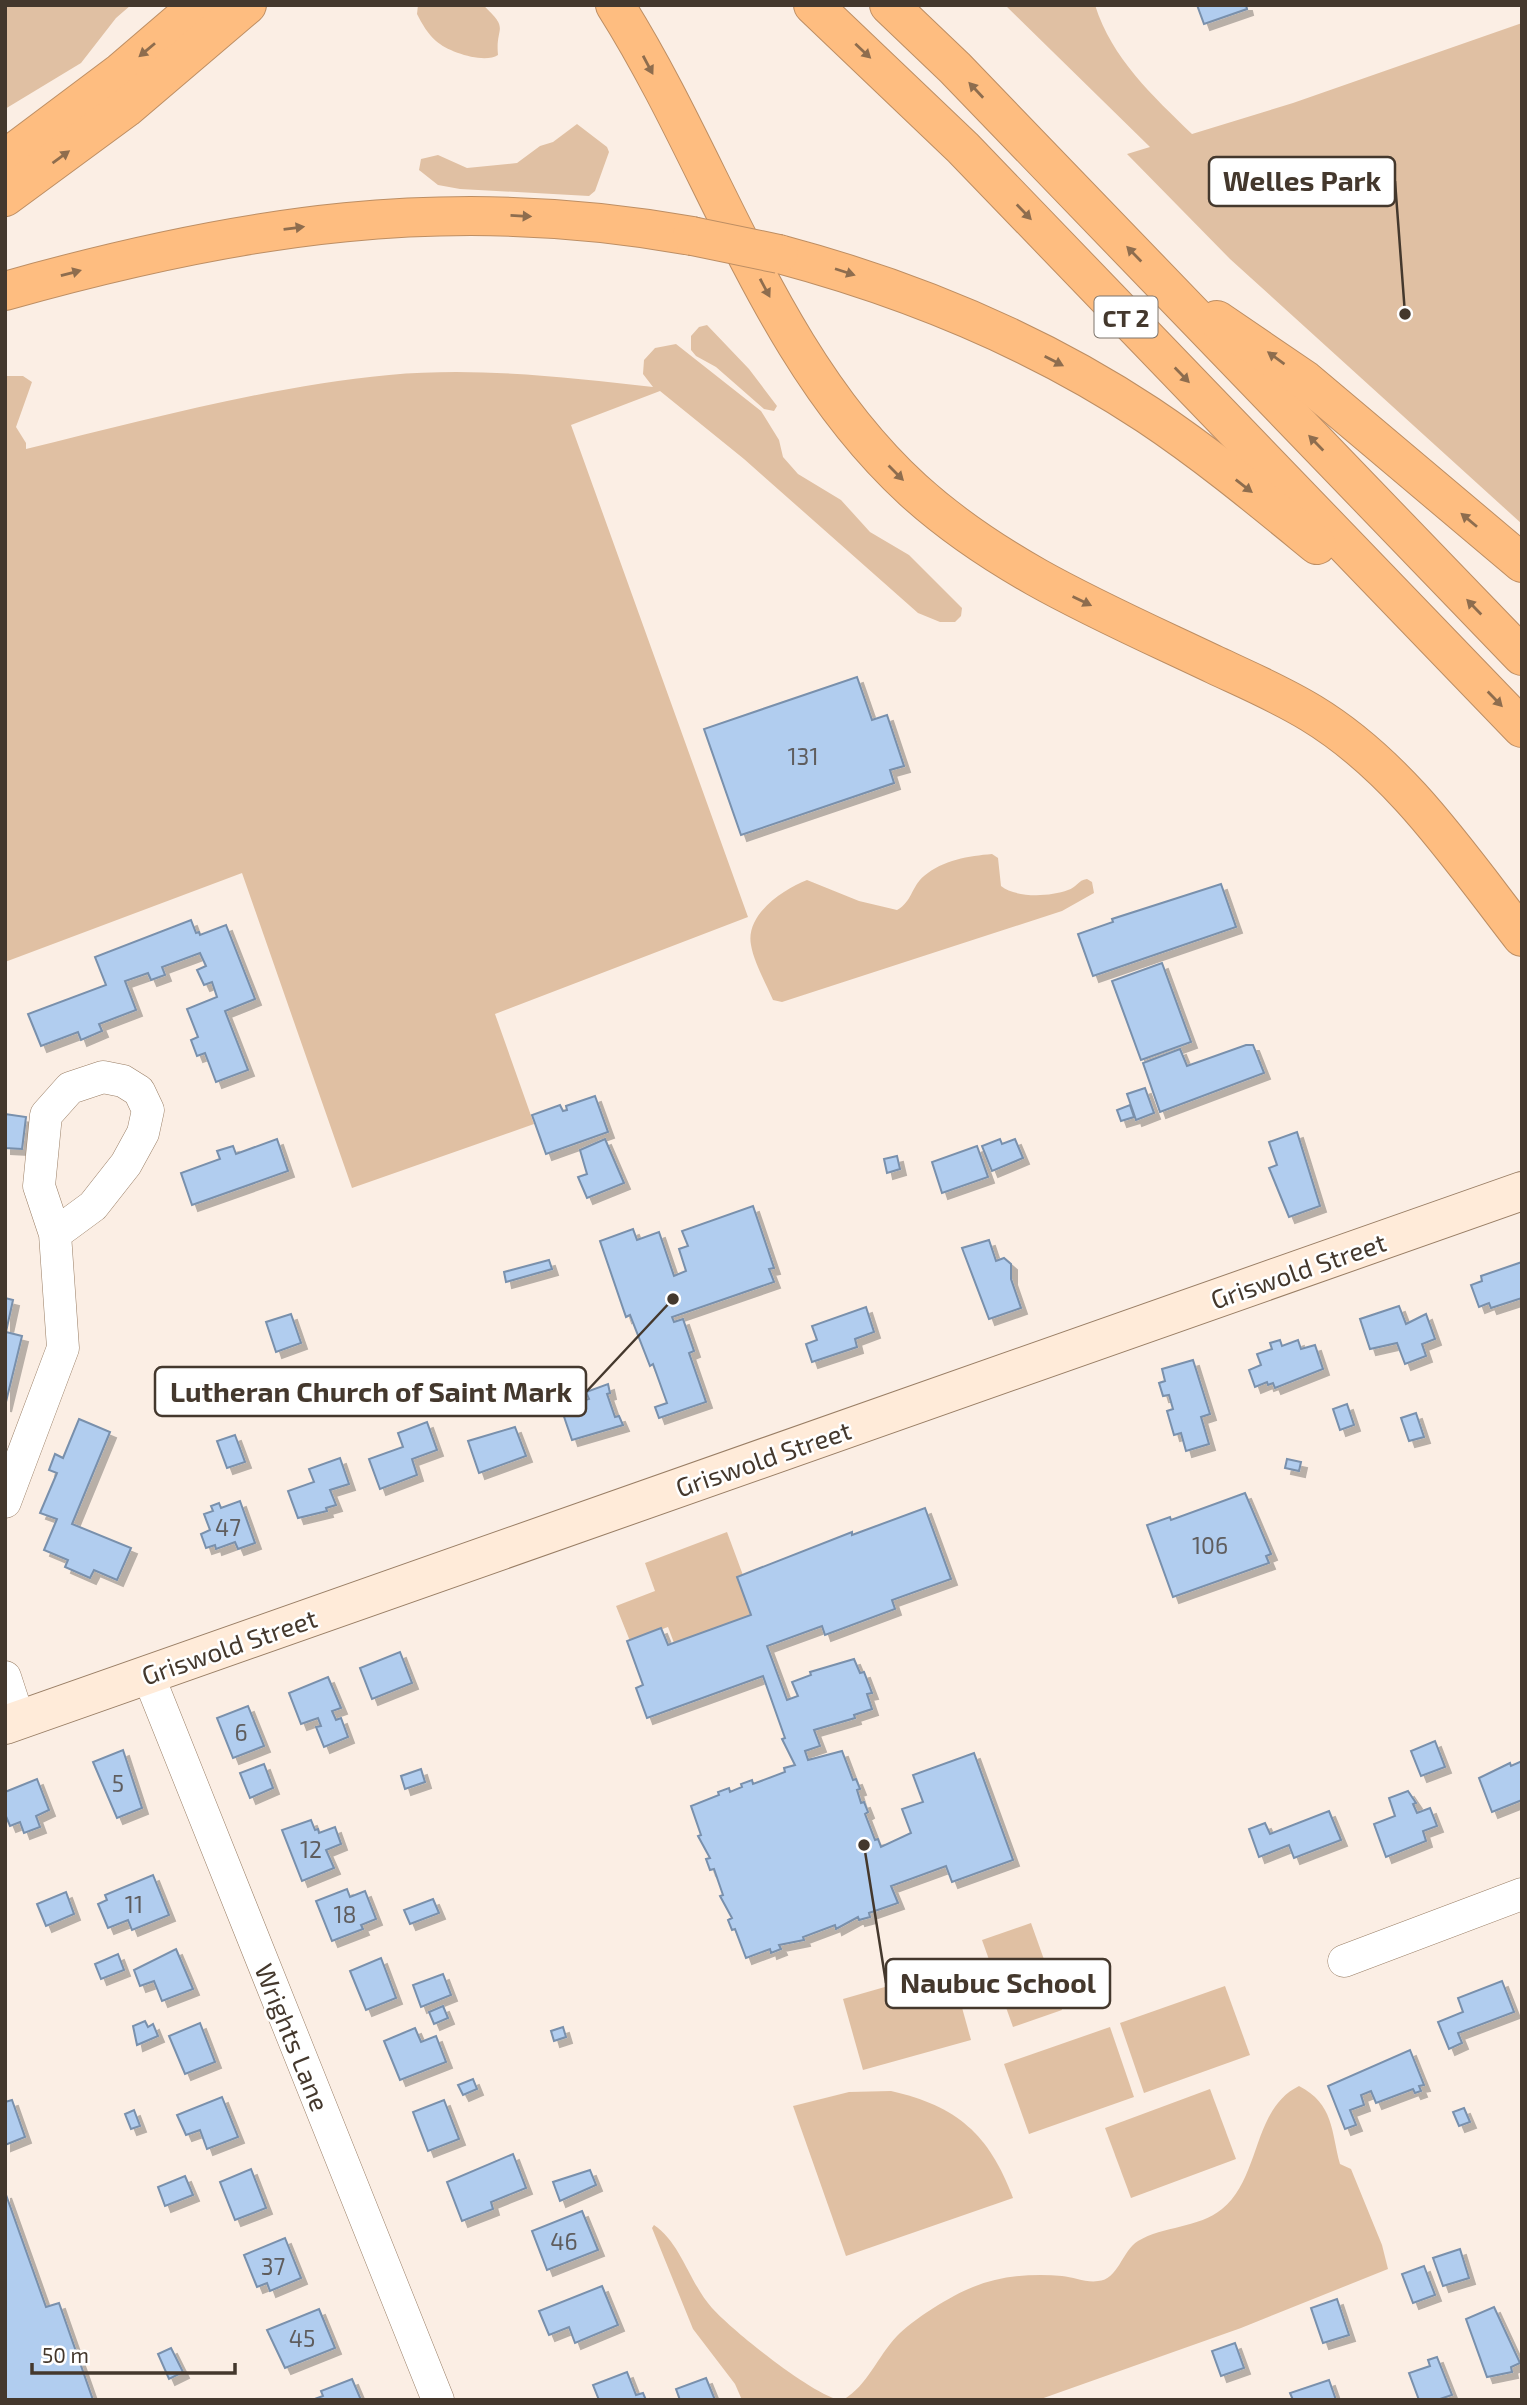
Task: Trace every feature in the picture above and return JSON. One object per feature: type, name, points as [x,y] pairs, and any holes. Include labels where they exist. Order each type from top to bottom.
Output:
[{"type":"highway","points":[[5,159],[121,72],[199,5]]},
{"type":"highway","points":[[5,197],[126,108],[247,5]]},
{"type":"highway","points":[[615,5],[804,358],[842,413],[890,467],[944,517],[1007,563],[1292,702],[1341,733],[1404,789],[1522,937]]},
{"type":"highway","name":"CT 2","points":[[813,5],[954,139],[1522,728]]},
{"type":"highway","name":"CT 2","points":[[889,5],[955,68],[1522,656]]},
{"type":"highway","points":[[5,291],[106,264],[223,239],[387,218],[514,215],[623,225],[779,254],[834,269],[928,302],[1024,345],[1097,384],[1210,460],[1433,636]]},
{"type":"highway","points":[[1181,303],[1240,333],[1290,368],[1522,563]]},
{"type":"main road","name":"Griswold Street","points":[[12,1722],[1522,1191]]},
{"type":"street","points":[[5,1502],[63,1348],[55,1234],[39,1186],[46,1115],[70,1088],[103,1077],[123,1081],[139,1091],[148,1110],[143,1133],[126,1164],[93,1206],[55,1234]]},
{"type":"street","name":"Wrights Lane","points":[[148,1675],[438,2400]]},
{"type":"street","points":[[5,1677],[12,1722]]},
{"type":"street","points":[[1344,1961],[1522,1894]]},
{"type":"shaded area","points":[[5,5],[131,5],[116,18],[81,63],[5,109]]},
{"type":"shaded area","points":[[418,5],[483,5],[499,24],[498,55],[475,57],[457,53],[442,45],[430,35],[421,21],[417,14]]},
{"type":"shaded area","points":[[1005,5],[1095,5],[1112,43],[1135,76],[1192,134],[1293,103],[1522,23],[1522,524],[1230,259],[1127,154],[1150,147]]},
{"type":"shaded area","points":[[577,124],[607,147],[609,152],[595,191],[589,196],[460,189],[438,185],[419,170],[421,159],[438,155],[467,168],[517,163]]},
{"type":"shaded area","points":[[707,325],[749,369],[777,406],[774,411],[764,409],[716,367],[696,356],[691,350],[691,336],[699,327]]},
{"type":"shaded area","points":[[676,344],[761,411],[779,440],[783,457],[798,474],[841,500],[870,532],[909,555],[962,608],[961,616],[955,622],[940,622],[918,613],[744,459],[660,391],[571,425],[748,917],[495,1014],[534,1124],[352,1188],[242,873],[5,962],[5,376],[23,376],[32,382],[16,427],[26,443],[26,449],[251,396],[389,375],[488,373],[653,387],[643,374],[644,360],[655,348]]},
{"type":"shaded area","points":[[992,854],[998,858],[1001,886],[1007,890],[1033,895],[1052,894],[1071,889],[1087,879],[1092,882],[1094,893],[1062,911],[782,1002],[773,1000],[755,959],[751,934],[760,913],[778,896],[807,880],[859,901],[897,910],[906,903],[920,880],[939,866]]},
{"type":"shaded area","points":[[727,1532],[757,1613],[674,1643],[668,1627],[630,1641],[616,1606],[655,1591],[645,1563]]},
{"type":"shaded area","points":[[1031,1923],[1062,2010],[1013,2027],[982,1940]]},
{"type":"shaded area","points":[[951,1968],[971,2040],[863,2070],[843,1999]]},
{"type":"shaded area","points":[[1225,1986],[1250,2055],[1144,2093],[1120,2023]]},
{"type":"shaded area","points":[[1110,2027],[1134,2097],[1029,2134],[1004,2064]]},
{"type":"shaded area","points":[[1299,2086],[1319,2101],[1325,2110],[1340,2164],[1351,2169],[1382,2245],[1388,2269],[1241,2328],[1038,2400],[843,2400],[866,2379],[890,2344],[904,2330],[933,2308],[964,2291],[994,2280],[1028,2275],[1062,2276],[1089,2281],[1105,2279],[1115,2271],[1138,2241],[1158,2232],[1203,2220],[1222,2209],[1235,2196],[1244,2180],[1273,2111],[1284,2097]]},
{"type":"shaded area","points":[[1210,2089],[1236,2159],[1131,2198],[1105,2128]]},
{"type":"shaded area","points":[[891,2091],[935,2105],[968,2126],[993,2156],[1013,2198],[846,2256],[793,2106],[849,2092]]},
{"type":"shaded area","points":[[654,2225],[671,2242],[704,2298],[723,2319],[791,2374],[839,2400],[742,2400],[735,2384],[693,2329],[652,2228]]},
{"type":"building","points":[[1197,5],[1246,5],[1247,9],[1204,24]]},
{"type":"building","points":[[857,677],[872,720],[887,715],[904,766],[890,770],[894,783],[741,835],[704,729]]},
{"type":"building","points":[[1221,884],[1236,927],[1093,976],[1078,934],[1113,922],[1112,919]]},
{"type":"building","points":[[191,920],[196,933],[199,932],[200,935],[226,925],[255,999],[225,1011],[248,1070],[216,1082],[205,1053],[197,1056],[191,1040],[198,1037],[187,1009],[217,997],[212,982],[204,985],[197,970],[206,966],[200,953],[162,967],[165,975],[151,980],[148,973],[125,981],[136,1010],[99,1024],[102,1031],[81,1040],[78,1032],[41,1046],[28,1014],[106,985],[95,957]]},
{"type":"building","points":[[1162,963],[1191,1042],[1141,1060],[1112,981]]},
{"type":"building","points":[[1246,1045],[1253,1045],[1264,1073],[1160,1112],[1143,1063],[1180,1049],[1187,1066]]},
{"type":"building","points":[[1145,1088],[1154,1113],[1136,1120],[1127,1094]]},
{"type":"building","points":[[595,1096],[608,1132],[546,1154],[532,1115],[560,1105],[563,1111],[567,1110],[566,1106]]},
{"type":"building","points":[[1130,1105],[1134,1117],[1121,1121],[1117,1110]]},
{"type":"building","points":[[5,1114],[26,1117],[22,1149],[5,1148]]},
{"type":"building","points":[[1297,1132],[1320,1206],[1289,1217],[1269,1168],[1277,1165],[1269,1142]]},
{"type":"building","points":[[277,1139],[288,1171],[192,1205],[181,1173],[220,1159],[217,1151],[233,1146],[236,1154]]},
{"type":"building","points":[[605,1139],[624,1183],[587,1198],[578,1177],[587,1174],[580,1150]]},
{"type":"building","points":[[1000,1139],[1002,1144],[1015,1139],[1023,1158],[992,1171],[982,1146]]},
{"type":"building","points":[[977,1146],[988,1177],[942,1193],[932,1162]]},
{"type":"building","points":[[897,1156],[900,1169],[887,1173],[884,1159]]},
{"type":"building","points":[[753,1206],[774,1268],[769,1269],[774,1282],[672,1317],[674,1322],[683,1319],[694,1351],[689,1353],[706,1402],[659,1418],[655,1407],[667,1403],[653,1364],[650,1366],[630,1315],[626,1317],[600,1241],[633,1229],[637,1240],[659,1232],[674,1276],[686,1271],[679,1249],[688,1246],[682,1231]]},
{"type":"building","points":[[989,1240],[996,1261],[1004,1258],[1011,1264],[1011,1279],[1021,1308],[989,1319],[962,1248]]},
{"type":"building","points":[[549,1260],[552,1269],[506,1282],[504,1272]]},
{"type":"building","points":[[1522,1262],[1522,1298],[1491,1308],[1489,1303],[1479,1307],[1471,1285],[1482,1281],[1481,1276]]},
{"type":"building","points":[[5,1298],[13,1300],[6,1332],[22,1336],[5,1406]]},
{"type":"building","points":[[1399,1306],[1406,1324],[1426,1314],[1435,1339],[1422,1344],[1426,1356],[1405,1364],[1397,1343],[1370,1349],[1360,1319]]},
{"type":"building","points":[[866,1307],[874,1332],[855,1339],[857,1347],[812,1362],[806,1344],[817,1340],[812,1326]]},
{"type":"building","points":[[291,1314],[301,1343],[276,1352],[266,1322]]},
{"type":"building","points":[[1280,1340],[1282,1346],[1298,1340],[1301,1349],[1315,1345],[1323,1369],[1275,1388],[1273,1383],[1268,1385],[1267,1382],[1255,1387],[1249,1370],[1261,1365],[1257,1354],[1272,1349],[1270,1343]]},
{"type":"building","points":[[1193,1360],[1210,1414],[1201,1417],[1209,1444],[1186,1451],[1181,1433],[1174,1435],[1167,1411],[1173,1409],[1169,1395],[1163,1396],[1159,1383],[1165,1381],[1162,1369]]},
{"type":"building","points":[[608,1384],[610,1393],[607,1394],[615,1417],[619,1416],[623,1425],[572,1440],[561,1408],[589,1399],[586,1392]]},
{"type":"building","points":[[1347,1404],[1354,1425],[1340,1430],[1333,1409]]},
{"type":"building","points":[[1416,1413],[1424,1437],[1409,1441],[1401,1418]]},
{"type":"building","points":[[79,1419],[110,1432],[72,1524],[131,1548],[117,1580],[94,1570],[90,1578],[65,1567],[68,1560],[44,1550],[57,1519],[40,1513],[57,1473],[49,1470],[55,1454],[63,1458]]},
{"type":"building","points":[[427,1422],[437,1450],[412,1459],[417,1475],[380,1489],[369,1459],[403,1447],[398,1433]]},
{"type":"building","points":[[515,1427],[526,1456],[479,1473],[468,1441]]},
{"type":"building","points":[[235,1435],[245,1462],[227,1468],[217,1441]]},
{"type":"building","points":[[340,1458],[349,1484],[330,1490],[336,1505],[326,1508],[327,1511],[298,1518],[288,1491],[314,1482],[309,1469]]},
{"type":"building","points":[[1287,1459],[1301,1462],[1299,1471],[1285,1468]]},
{"type":"building","points":[[1245,1493],[1271,1554],[1266,1556],[1269,1563],[1173,1597],[1147,1525],[1170,1517],[1171,1520]]},
{"type":"building","points":[[240,1501],[255,1543],[238,1549],[235,1542],[216,1549],[215,1545],[206,1548],[201,1534],[210,1530],[204,1514],[213,1511],[211,1506],[219,1503],[221,1508]]},
{"type":"building","points":[[925,1508],[951,1579],[892,1600],[895,1609],[825,1635],[822,1626],[767,1646],[787,1700],[798,1696],[792,1682],[811,1675],[810,1672],[854,1659],[860,1673],[864,1672],[872,1693],[867,1694],[872,1709],[854,1715],[855,1718],[814,1730],[820,1746],[805,1751],[808,1760],[842,1751],[853,1780],[856,1779],[860,1789],[857,1790],[861,1803],[864,1802],[868,1812],[865,1814],[875,1840],[878,1839],[881,1847],[911,1833],[902,1809],[923,1802],[913,1775],[974,1753],[1013,1860],[952,1882],[946,1866],[891,1886],[898,1903],[869,1913],[870,1917],[859,1920],[858,1917],[836,1929],[835,1925],[803,1937],[804,1940],[779,1945],[781,1949],[771,1953],[770,1949],[746,1958],[735,1929],[732,1930],[728,1920],[732,1918],[720,1896],[723,1895],[714,1869],[710,1870],[706,1859],[710,1858],[698,1836],[701,1835],[691,1806],[719,1795],[718,1792],[729,1788],[730,1792],[752,1780],[753,1784],[785,1772],[784,1768],[795,1765],[782,1739],[785,1738],[763,1676],[647,1718],[636,1688],[643,1685],[627,1641],[661,1628],[668,1645],[751,1615],[737,1577],[852,1532],[852,1535]]},
{"type":"building","points":[[400,1652],[412,1683],[372,1699],[360,1668]]},
{"type":"building","points":[[328,1677],[341,1708],[332,1711],[336,1720],[341,1718],[348,1737],[324,1747],[316,1727],[321,1726],[318,1718],[301,1724],[289,1693]]},
{"type":"building","points":[[248,1706],[264,1746],[233,1758],[217,1718]]},
{"type":"building","points":[[1435,1741],[1445,1767],[1421,1776],[1411,1751]]},
{"type":"building","points":[[123,1750],[142,1808],[117,1818],[93,1762]]},
{"type":"building","points":[[1522,1761],[1522,1800],[1492,1812],[1479,1778],[1510,1763],[1511,1766]]},
{"type":"building","points":[[264,1764],[273,1788],[250,1798],[240,1773]]},
{"type":"building","points":[[421,1769],[425,1782],[405,1789],[401,1776]]},
{"type":"building","points":[[37,1779],[49,1810],[36,1816],[40,1827],[24,1833],[20,1822],[10,1826],[5,1814],[5,1792]]},
{"type":"building","points":[[1408,1791],[1416,1803],[1413,1804],[1417,1813],[1430,1808],[1437,1826],[1423,1831],[1426,1841],[1386,1857],[1374,1824],[1395,1816],[1389,1798]]},
{"type":"building","points":[[1329,1811],[1341,1840],[1294,1858],[1289,1845],[1259,1857],[1249,1829],[1265,1823],[1270,1834]]},
{"type":"building","points":[[311,1820],[319,1833],[335,1827],[341,1844],[326,1850],[334,1868],[302,1881],[282,1830]]},
{"type":"building","points":[[153,1875],[169,1915],[132,1930],[128,1920],[108,1928],[98,1904],[107,1900],[105,1895]]},
{"type":"building","points":[[347,1889],[350,1897],[365,1891],[376,1919],[361,1925],[363,1929],[332,1941],[316,1901]]},
{"type":"building","points":[[66,1892],[74,1914],[46,1926],[37,1904]]},
{"type":"building","points":[[433,1899],[439,1913],[410,1924],[404,1910]]},
{"type":"building","points":[[176,1949],[193,1989],[162,2001],[154,1981],[140,1986],[134,1970]]},
{"type":"building","points":[[118,1954],[124,1970],[101,1979],[95,1964]]},
{"type":"building","points":[[381,1958],[396,1998],[366,2010],[350,1971]]},
{"type":"building","points":[[443,1974],[451,1995],[421,2007],[413,1985]]},
{"type":"building","points":[[1502,1981],[1514,2012],[1458,2033],[1462,2043],[1449,2049],[1438,2022],[1463,2012],[1458,1998]]},
{"type":"building","points":[[443,2006],[448,2018],[434,2024],[429,2012]]},
{"type":"building","points":[[145,2021],[148,2027],[153,2024],[158,2036],[137,2045],[133,2026]]},
{"type":"building","points":[[200,2023],[215,2062],[185,2074],[169,2036]]},
{"type":"building","points":[[563,2027],[566,2037],[554,2041],[551,2031]]},
{"type":"building","points":[[415,2028],[421,2042],[436,2036],[446,2062],[400,2080],[384,2041]]},
{"type":"building","points":[[1410,2050],[1424,2085],[1419,2086],[1421,2091],[1415,2093],[1413,2089],[1376,2103],[1371,2091],[1361,2095],[1364,2105],[1350,2110],[1356,2125],[1345,2129],[1328,2086]]},
{"type":"building","points":[[473,2079],[477,2089],[463,2095],[458,2085]]},
{"type":"building","points":[[222,2097],[238,2137],[207,2149],[200,2130],[186,2135],[177,2115]]},
{"type":"building","points":[[12,2100],[25,2137],[5,2145],[5,2102]]},
{"type":"building","points":[[444,2100],[459,2139],[428,2151],[413,2112]]},
{"type":"building","points":[[1464,2108],[1470,2122],[1459,2126],[1453,2112]]},
{"type":"building","points":[[134,2110],[140,2126],[131,2129],[125,2114]]},
{"type":"building","points":[[513,2154],[526,2188],[491,2202],[493,2209],[462,2221],[447,2182]]},
{"type":"building","points":[[251,2169],[266,2208],[235,2220],[220,2182]]},
{"type":"building","points":[[590,2170],[596,2185],[560,2201],[553,2182]]},
{"type":"building","points":[[185,2176],[193,2195],[165,2206],[158,2187]]},
{"type":"building","points":[[5,2192],[46,2307],[59,2303],[93,2400],[5,2400]]},
{"type":"building","points":[[582,2211],[598,2250],[547,2270],[532,2231]]},
{"type":"building","points":[[285,2238],[301,2278],[270,2291],[267,2283],[257,2287],[244,2255]]},
{"type":"building","points":[[1460,2249],[1469,2278],[1443,2286],[1433,2258]]},
{"type":"building","points":[[1424,2266],[1435,2295],[1413,2303],[1402,2274]]},
{"type":"building","points":[[602,2286],[618,2325],[575,2343],[569,2327],[549,2335],[539,2311]]},
{"type":"building","points":[[1337,2299],[1349,2335],[1323,2343],[1311,2308]]},
{"type":"building","points":[[1494,2307],[1520,2363],[1511,2367],[1512,2372],[1487,2377],[1466,2319]]},
{"type":"building","points":[[319,2309],[335,2348],[285,2368],[267,2330]]},
{"type":"building","points":[[1235,2343],[1244,2368],[1221,2376],[1212,2351]]},
{"type":"building","points":[[171,2348],[183,2372],[169,2379],[158,2354]]},
{"type":"building","points":[[1437,2357],[1452,2395],[1437,2400],[1419,2400],[1409,2373],[1430,2366],[1428,2360]]},
{"type":"building","points":[[627,2372],[636,2395],[643,2393],[646,2400],[599,2400],[593,2385]]},
{"type":"building","points":[[706,2378],[715,2400],[680,2400],[676,2389]]},
{"type":"building","points":[[352,2379],[361,2400],[312,2400],[323,2396],[321,2391]]},
{"type":"building","points":[[1329,2380],[1336,2400],[1293,2400],[1290,2393]]},
{"type":"place","name":"Welles Park","points":[[1405,314]]},
{"type":"place","name":"Lutheran Church of Saint Mark","points":[[673,1299]]},
{"type":"place","name":"Naubuc School","points":[[864,1845]]}]
